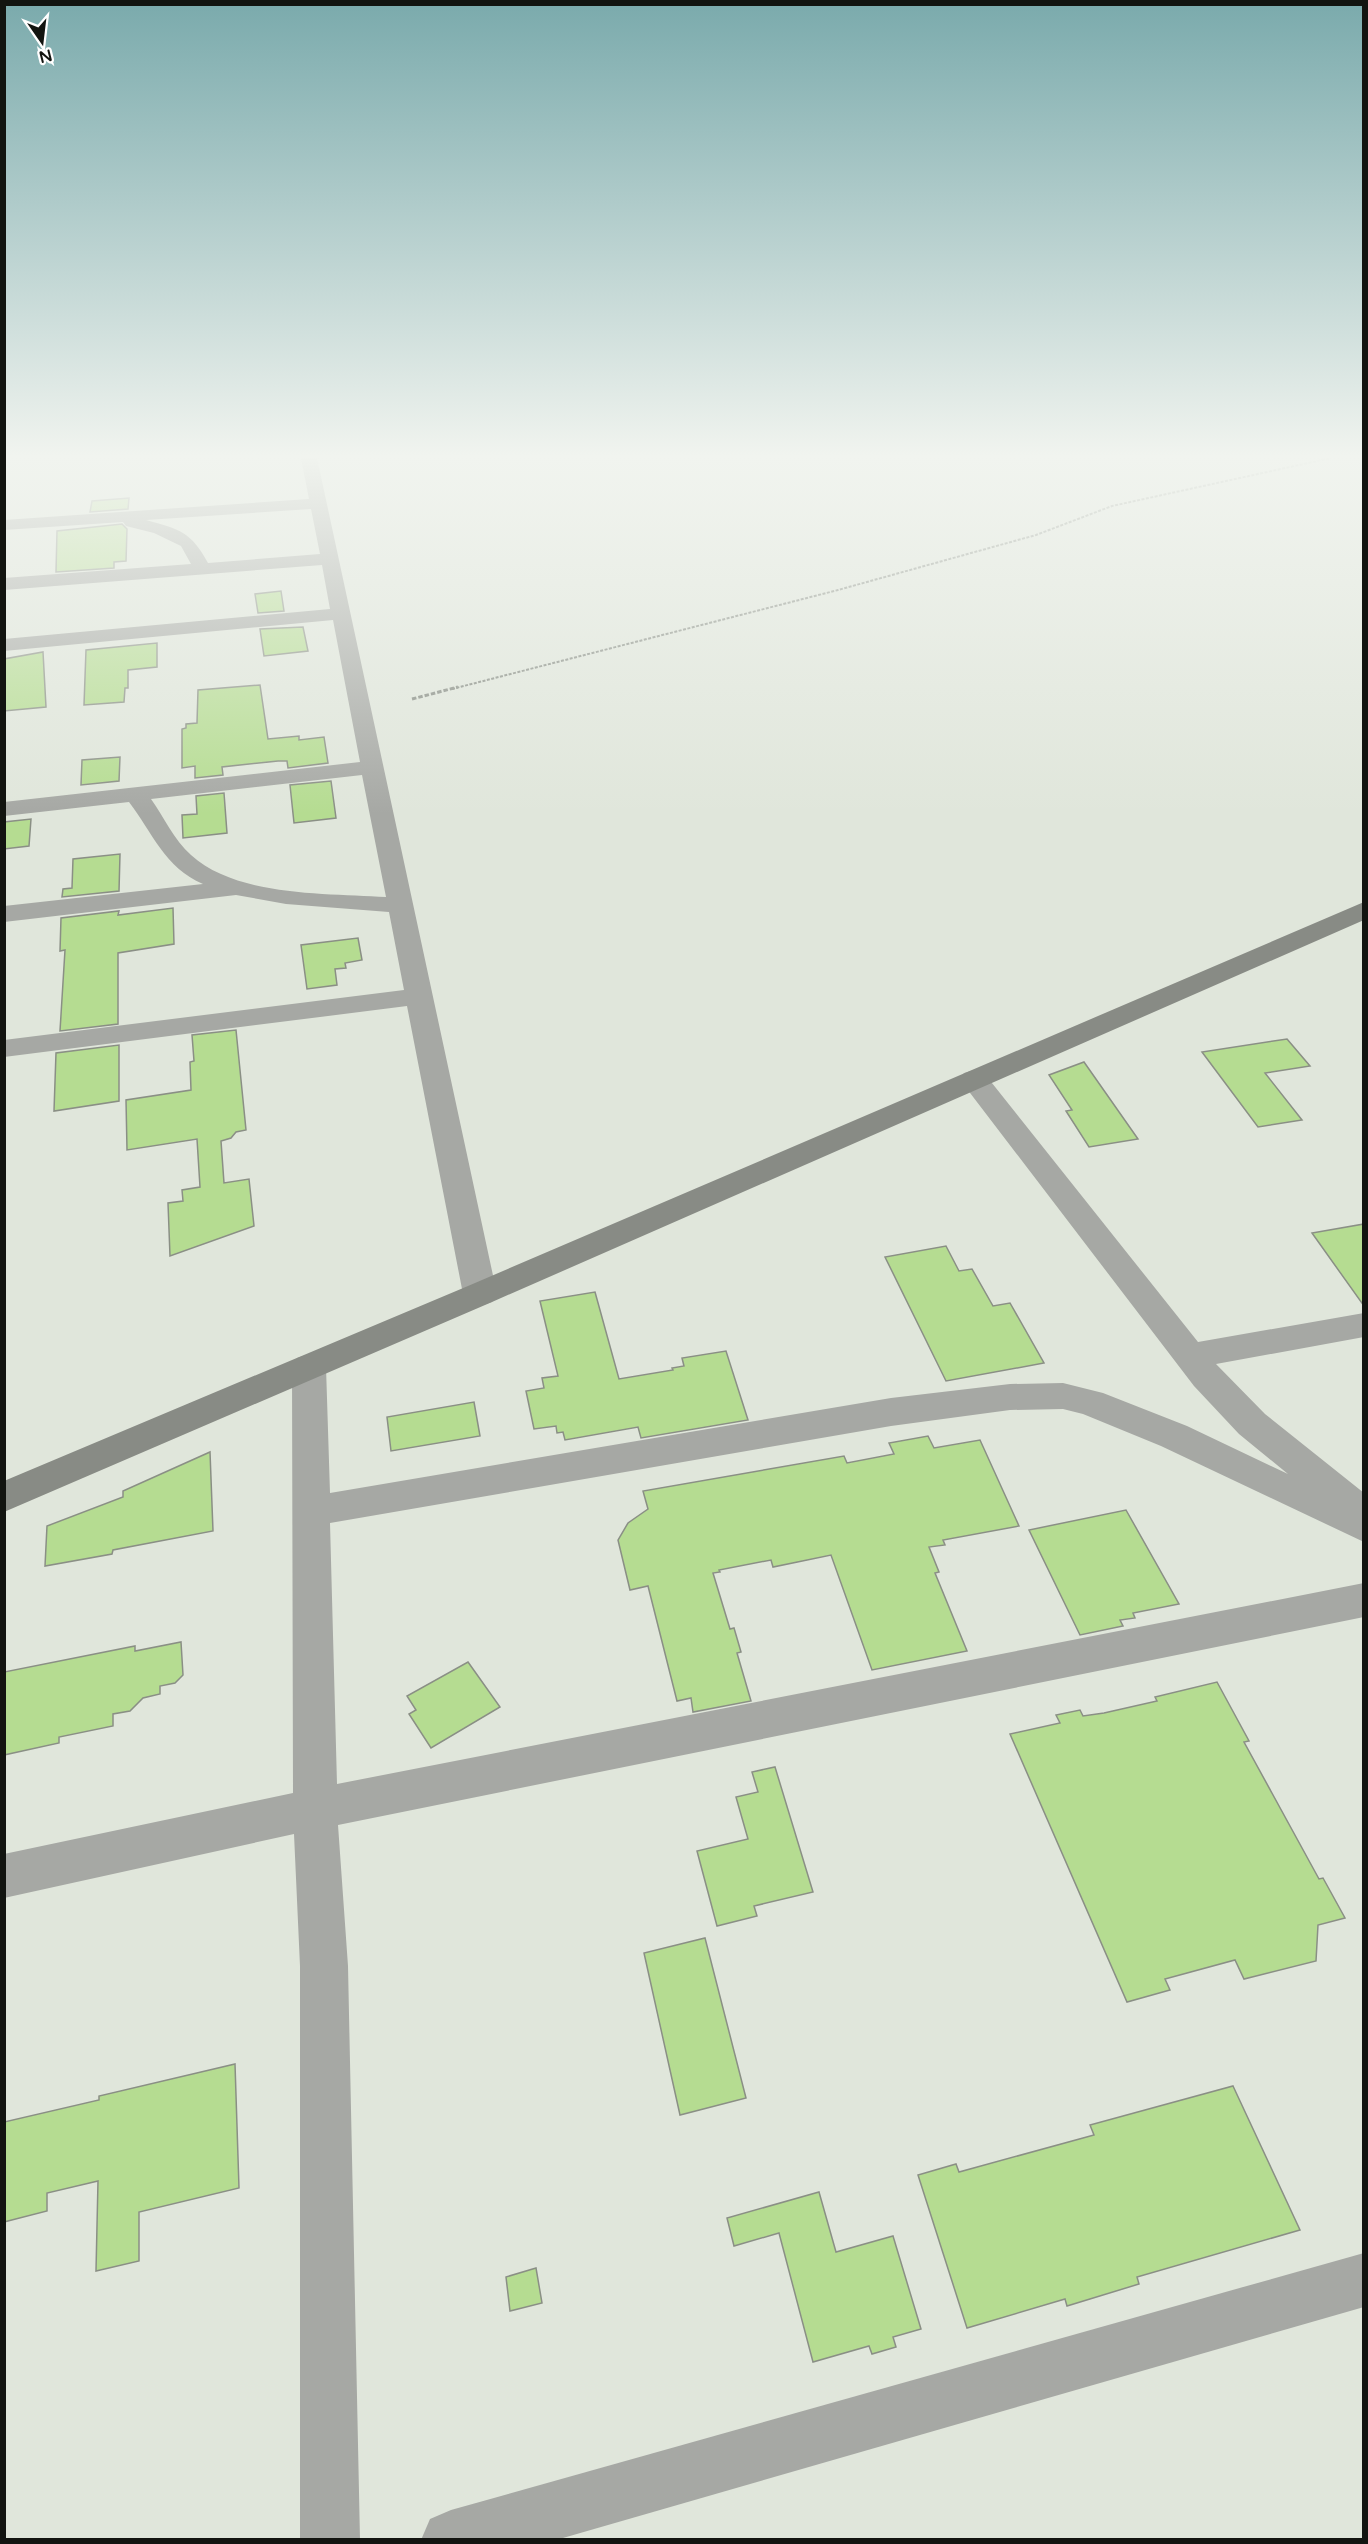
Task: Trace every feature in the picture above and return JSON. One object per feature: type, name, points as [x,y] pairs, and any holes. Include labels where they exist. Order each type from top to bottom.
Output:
[{"type":"street","points":[[4,584],[95,577]]},
{"type":"street","points":[[332,577],[480,1294]]},
{"type":"street","points":[[4,645],[339,614]]},
{"type":"street","points":[[4,809],[371,767]]},
{"type":"street","points":[[135,794],[183,861],[207,877],[238,888],[302,899],[400,905]]},
{"type":"street","points":[[4,914],[238,888]]},
{"type":"street","points":[[4,1497],[480,1294],[1364,910]]},
{"type":"street","points":[[4,1049],[420,996]]},
{"type":"street","points":[[974,1079],[1206,1377],[1252,1424],[1364,1515]]},
{"type":"street","points":[[1190,1356],[1364,1325]]},
{"type":"street","points":[[309,1367],[315,1809],[324,1966],[330,2540]]},
{"type":"street","points":[[311,1511],[891,1412],[1010,1397],[1056,1396],[1084,1400],[1174,1436],[1364,1527]]},
{"type":"street","points":[[4,1876],[315,1809],[1364,1600]]},
{"type":"street","points":[[451,2540],[1364,2280]]},
{"type":"path","points":[[412,699],[886,577]]},
{"type":"building","points":[[281,591],[284,611],[258,613],[255,594]]},
{"type":"building","points":[[303,627],[308,651],[264,656],[260,629]]},
{"type":"building","points":[[157,643],[157,667],[128,670],[128,688],[125,688],[124,702],[84,705],[86,650]]},
{"type":"building","points":[[43,652],[46,707],[4,711],[4,659]]},
{"type":"building","points":[[260,685],[268,739],[299,736],[299,740],[324,737],[328,763],[288,768],[287,761],[278,761],[222,767],[223,775],[195,778],[195,766],[182,768],[182,729],[186,728],[186,724],[197,723],[198,690]]},
{"type":"building","points":[[120,757],[119,781],[81,785],[82,760]]},
{"type":"building","points":[[331,781],[336,818],[294,823],[290,785]]},
{"type":"building","points":[[224,793],[227,833],[183,838],[182,815],[197,814],[196,796]]},
{"type":"building","points":[[31,819],[29,846],[4,849],[4,822]]},
{"type":"building","points":[[120,854],[119,891],[62,897],[63,889],[72,888],[73,859]]},
{"type":"building","points":[[173,908],[174,944],[118,953],[118,1024],[60,1031],[65,950],[60,951],[61,918],[119,911],[118,915]]},
{"type":"building","points":[[358,938],[362,960],[345,963],[346,968],[335,969],[337,985],[307,989],[301,945]]},
{"type":"building","points":[[236,1030],[246,1130],[236,1132],[231,1138],[221,1141],[224,1183],[249,1179],[254,1226],[170,1256],[168,1203],[183,1201],[182,1190],[200,1187],[197,1139],[127,1150],[126,1100],[191,1090],[190,1062],[194,1061],[192,1035]]},
{"type":"building","points":[[1287,1039],[1310,1066],[1265,1073],[1302,1120],[1258,1127],[1202,1052]]},
{"type":"building","points":[[119,1045],[119,1101],[54,1111],[56,1053]]},
{"type":"building","points":[[1084,1062],[1138,1139],[1089,1147],[1066,1111],[1072,1110],[1049,1075]]},
{"type":"building","points":[[1364,1224],[1364,1306],[1312,1233]]},
{"type":"building","points":[[946,1246],[959,1271],[972,1269],[993,1306],[1010,1303],[1044,1363],[946,1381],[885,1257]]},
{"type":"building","points":[[595,1292],[619,1379],[673,1370],[672,1368],[684,1366],[682,1358],[726,1351],[748,1420],[641,1438],[638,1427],[565,1440],[563,1432],[557,1433],[556,1426],[534,1429],[526,1391],[544,1388],[542,1378],[558,1376],[540,1301]]},
{"type":"building","points":[[474,1402],[480,1436],[391,1451],[387,1417]]},
{"type":"building","points":[[928,1436],[934,1448],[980,1440],[1019,1526],[943,1540],[945,1545],[929,1547],[939,1572],[935,1573],[967,1651],[872,1670],[831,1555],[773,1567],[771,1560],[713,1573],[730,1629],[734,1628],[741,1652],[737,1653],[751,1701],[693,1712],[691,1698],[677,1701],[648,1586],[630,1590],[618,1540],[628,1523],[648,1509],[643,1491],[844,1456],[847,1463],[894,1454],[889,1443]]},
{"type":"building","points":[[210,1452],[213,1531],[113,1550],[112,1554],[45,1566],[47,1526],[123,1497],[123,1491]]},
{"type":"building","points":[[1126,1510],[1179,1604],[1133,1613],[1135,1618],[1120,1620],[1123,1626],[1080,1635],[1029,1530]]},
{"type":"building","points":[[181,1642],[183,1675],[175,1683],[160,1686],[160,1694],[143,1698],[130,1711],[113,1714],[113,1726],[59,1737],[59,1743],[4,1755],[4,1672],[135,1646],[135,1651]]},
{"type":"building","points":[[468,1662],[500,1707],[431,1748],[409,1714],[416,1710],[407,1696]]},
{"type":"building","points":[[1217,1682],[1249,1741],[1244,1742],[1319,1879],[1323,1878],[1345,1918],[1318,1925],[1316,1961],[1244,1979],[1235,1960],[1165,1979],[1170,1990],[1127,2002],[1010,1734],[1060,1723],[1056,1715],[1080,1710],[1083,1716],[1104,1713],[1157,1701],[1155,1697]]},
{"type":"building","points":[[775,1767],[813,1892],[754,1906],[757,1916],[717,1926],[697,1851],[748,1839],[736,1797],[758,1792],[752,1772]]},
{"type":"building","points":[[705,1938],[746,2098],[680,2115],[644,1953]]},
{"type":"building","points":[[235,2064],[239,2188],[139,2212],[139,2261],[96,2271],[98,2181],[47,2193],[47,2211],[4,2222],[4,2122],[99,2100],[99,2096]]},
{"type":"building","points":[[1233,2086],[1300,2230],[1137,2277],[1139,2284],[1067,2306],[1065,2299],[967,2328],[918,2175],[956,2164],[959,2172],[1094,2135],[1090,2125]]},
{"type":"building","points":[[819,2192],[836,2252],[893,2236],[921,2329],[893,2337],[896,2347],[872,2354],[869,2346],[813,2362],[779,2233],[734,2246],[727,2218]]},
{"type":"building","points":[[536,2268],[542,2303],[510,2311],[506,2277]]}]
